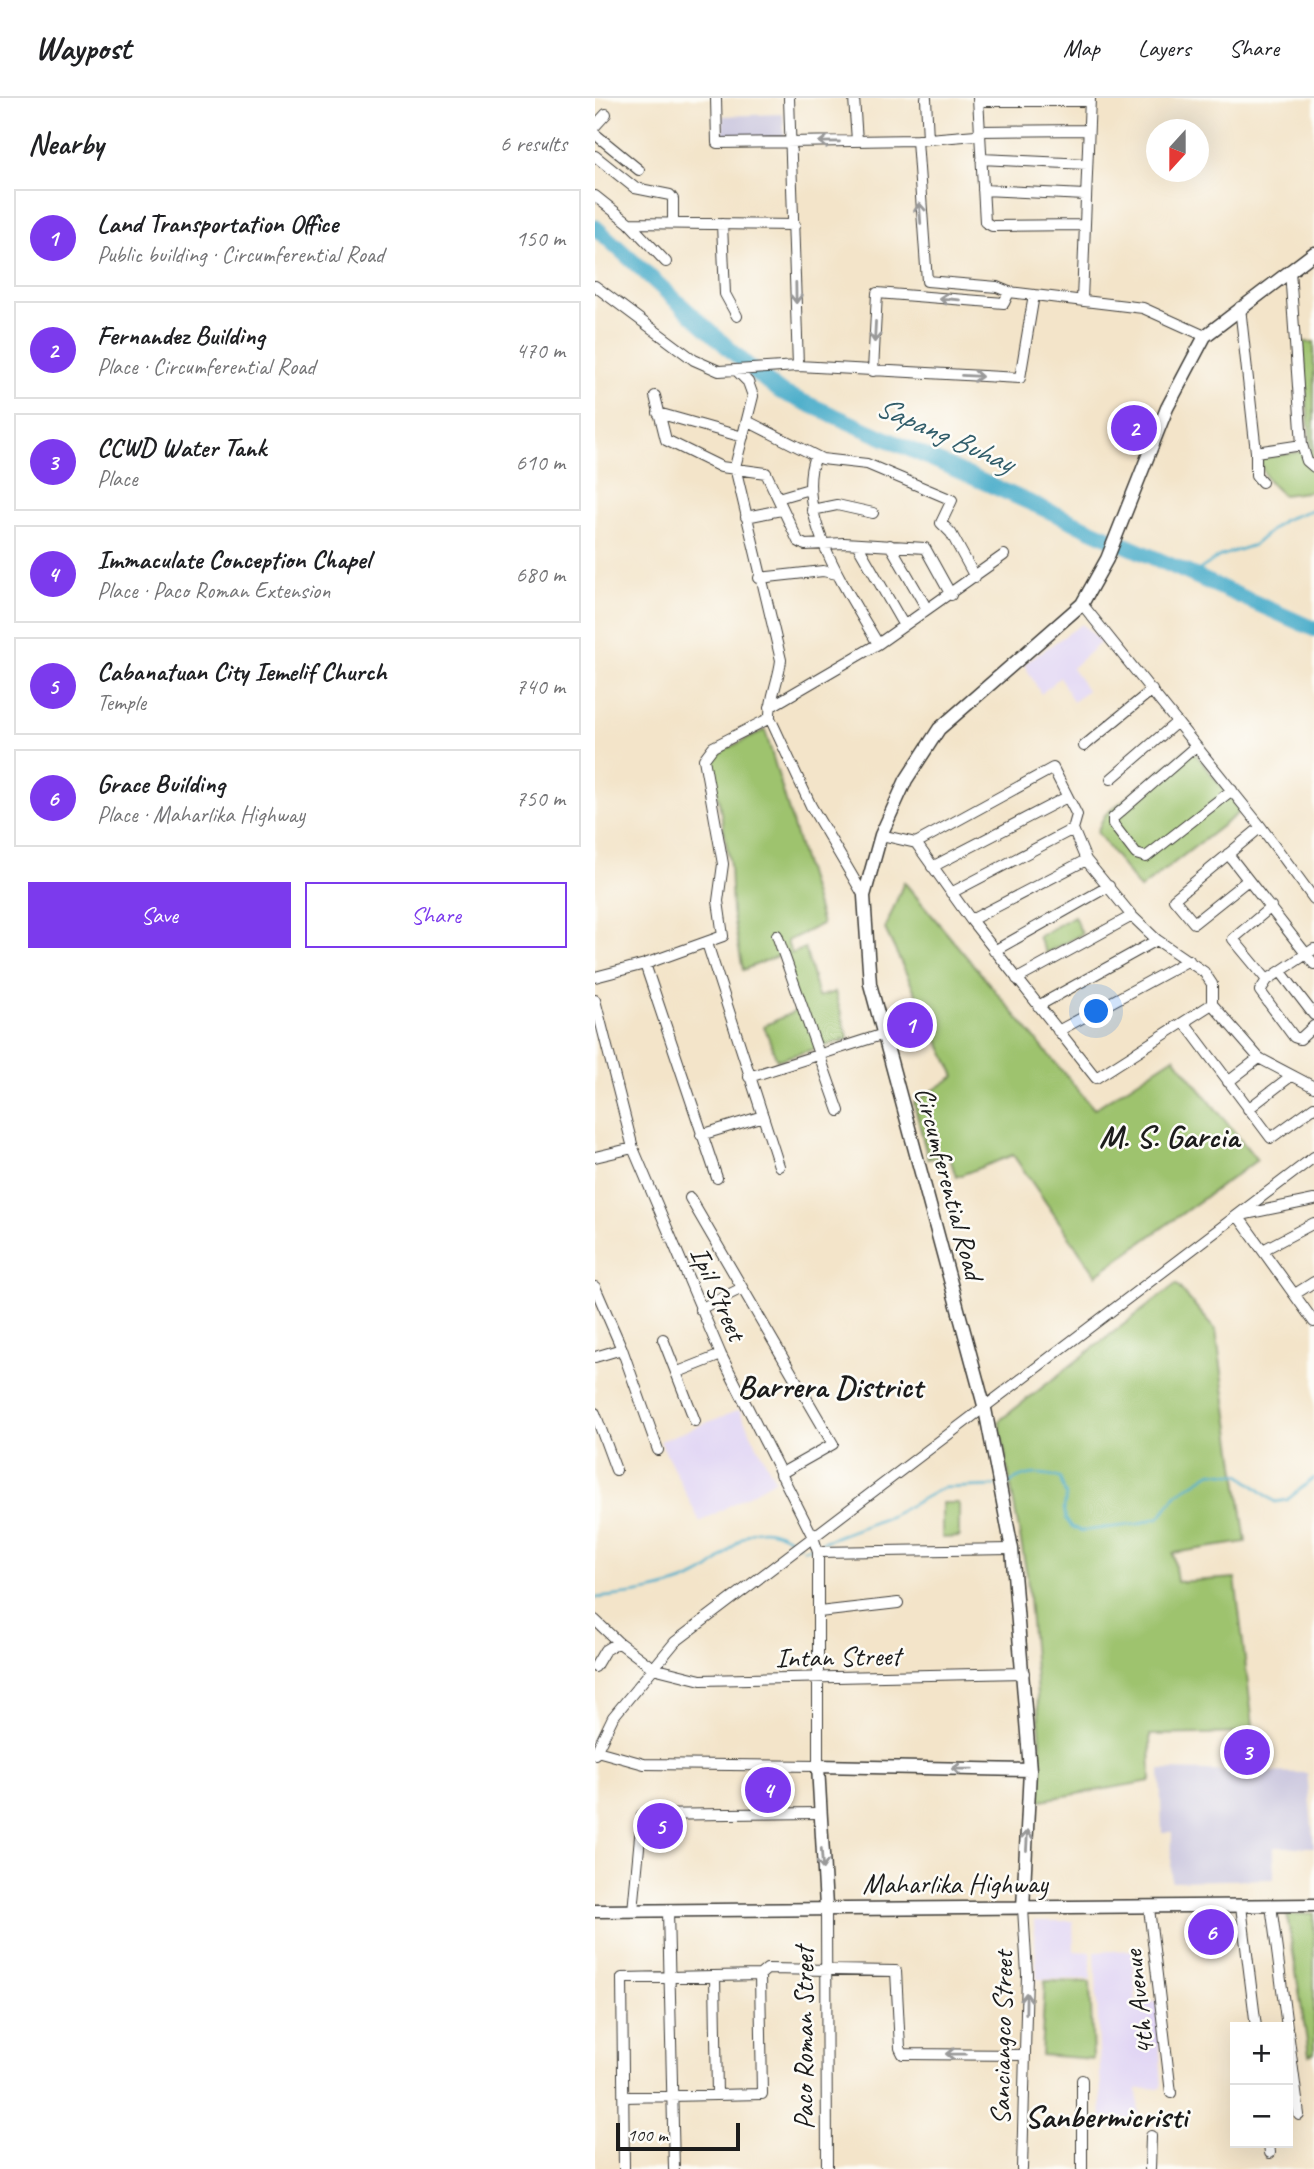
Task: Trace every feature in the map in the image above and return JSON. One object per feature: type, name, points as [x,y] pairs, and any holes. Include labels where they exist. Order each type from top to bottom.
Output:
[{"type":"main road","name":"Circumferential Road","points":[[1023,1908],[1030,1770],[1012,1549],[985,1409],[870,984],[864,896],[881,835],[906,780],[939,729],[1082,604],[1107,559],[1167,408],[1205,336],[1314,253]]},
{"type":"main road","points":[[826,1907],[818,1766],[1030,1770]]},
{"type":"main road","name":"Maharlika Highway","points":[[595,1911],[1314,1905]]},
{"type":"street","points":[[716,98],[717,143],[922,139],[976,135],[979,131],[1088,130]]},
{"type":"street","points":[[789,98],[798,366]]},
{"type":"street","points":[[854,98],[857,141]]},
{"type":"street","points":[[926,98],[922,139],[927,281],[997,287],[1009,292],[1143,308],[1205,336]]},
{"type":"street","points":[[1082,300],[1089,100],[979,99],[985,222],[992,226],[1084,225]]},
{"type":"street","points":[[596,123],[606,114]]},
{"type":"street","points":[[595,134],[639,170]]},
{"type":"street","points":[[595,156],[635,188],[670,195],[673,199],[673,223]]},
{"type":"street","points":[[981,159],[1087,164]]},
{"type":"street","points":[[983,190],[1085,195]]},
{"type":"street","points":[[595,196],[629,223],[666,262]]},
{"type":"street","points":[[629,223],[795,225]]},
{"type":"street","points":[[722,224],[725,294],[737,316]]},
{"type":"street","points":[[1290,271],[1302,445],[1307,461],[1314,467]]},
{"type":"street","points":[[595,286],[694,360],[719,372],[777,370],[798,366],[1020,378],[1034,295]]},
{"type":"street","points":[[873,371],[877,293],[1005,303],[1009,292]]},
{"type":"street","points":[[1240,307],[1256,452],[1256,475],[1262,482]]},
{"type":"street","points":[[741,372],[753,397],[735,467],[759,578],[781,660],[778,686],[770,712],[811,806],[864,896]]},
{"type":"street","points":[[655,396],[666,440],[721,467],[766,473],[781,510],[798,541],[805,545],[857,544],[925,548],[951,595]]},
{"type":"street","points":[[658,413],[743,437]]},
{"type":"street","points":[[747,421],[815,456],[867,464],[951,500],[941,523],[951,533],[975,577]]},
{"type":"street","points":[[1256,452],[1302,445]]},
{"type":"street","points":[[815,456],[809,489],[812,510],[837,574],[879,644]]},
{"type":"street","points":[[778,498],[809,489]]},
{"type":"street","points":[[812,510],[837,505],[873,513]]},
{"type":"street","points":[[746,517],[781,510]]},
{"type":"street","points":[[857,544],[902,624]]},
{"type":"street","points":[[890,545],[927,609]]},
{"type":"street","points":[[595,977],[645,964],[723,936],[718,901],[723,864],[704,759],[713,747],[770,712],[791,692],[879,644],[902,624],[951,595],[1003,555]]},
{"type":"street","points":[[759,578],[823,571],[837,574]]},
{"type":"street","points":[[1082,604],[1232,790],[1314,899]]},
{"type":"street","points":[[1084,746],[1152,690]]},
{"type":"street","points":[[1111,779],[1177,722]]},
{"type":"street","points":[[1196,746],[1113,818],[1113,824],[1136,854],[1146,857],[1232,790]]},
{"type":"street","points":[[881,835],[916,843],[1053,768],[1077,814],[1073,829],[1086,860],[1132,916],[1157,940],[1205,972],[1212,984],[1212,1004],[1259,1058],[1314,1087]]},
{"type":"street","points":[[932,867],[1067,797]]},
{"type":"street","points":[[1248,880],[1194,923],[1175,902],[1175,896],[1261,827]]},
{"type":"street","points":[[951,892],[1073,829]]},
{"type":"street","points":[[916,843],[994,951],[1096,1078],[1212,1004]]},
{"type":"street","points":[[1228,854],[1310,952],[1314,964]]},
{"type":"street","points":[[971,920],[1086,860]]},
{"type":"street","points":[[994,951],[1109,886]]},
{"type":"street","points":[[1267,980],[1233,939],[1271,907]]},
{"type":"street","points":[[1017,979],[1132,916]]},
{"type":"street","points":[[777,935],[839,1111]]},
{"type":"street","points":[[1038,1006],[1157,940]]},
{"type":"street","points":[[707,943],[779,1166]]},
{"type":"street","points":[[1310,952],[1267,980],[1260,994],[1294,1037],[1300,1039],[1314,1026]]},
{"type":"street","points":[[1058,1031],[1189,960]]},
{"type":"street","points":[[645,964],[717,1178]]},
{"type":"street","points":[[1281,972],[1314,1015]]},
{"type":"street","name":"Ipil Street","points":[[595,1000],[633,1149],[721,1355],[813,1537],[818,1552],[818,1766]]},
{"type":"street","points":[[1184,1022],[1271,1138],[1314,1107]]},
{"type":"street","points":[[749,1077],[884,1034]]},
{"type":"street","points":[[1228,1082],[1259,1058]]},
{"type":"street","points":[[1248,1109],[1291,1076]]},
{"type":"street","points":[[701,1135],[763,1116]]},
{"type":"street","points":[[595,1157],[633,1149]]},
{"type":"street","points":[[818,1766],[644,1764],[596,1753],[613,1717],[675,1643],[1314,1157]]},
{"type":"street","points":[[690,1198],[833,1444],[780,1474]]},
{"type":"street","points":[[1238,1216],[1314,1200]]},
{"type":"street","points":[[1238,1216],[1314,1322]]},
{"type":"street","points":[[1263,1250],[1314,1223]]},
{"type":"street","points":[[1295,1294],[1314,1282]]},
{"type":"street","points":[[595,1287],[622,1349],[659,1450]]},
{"type":"street","points":[[700,1308],[742,1289]]},
{"type":"street","points":[[663,1339],[695,1421]]},
{"type":"street","points":[[595,1357],[622,1349]]},
{"type":"street","points":[[678,1372],[721,1355]]},
{"type":"street","points":[[595,1413],[616,1470]]},
{"type":"street","points":[[818,1552],[1012,1549]]},
{"type":"street","points":[[819,1612],[898,1603]]},
{"type":"street","points":[[595,1620],[618,1642],[653,1668]]},
{"type":"street","points":[[595,1667],[605,1650],[618,1642]]},
{"type":"street","name":"Intan Street","points":[[653,1668],[701,1680],[1024,1673]]},
{"type":"street","points":[[633,1911],[641,1819],[646,1813],[819,1813]]},
{"type":"street","points":[[1271,1905],[1286,2022]]},
{"type":"street","points":[[1241,1906],[1255,2022]]},
{"type":"street","name":"Paco Roman Street","points":[[826,1907],[827,2169]]},
{"type":"street","name":"Sanciangco Street","points":[[1022,2169],[1027,1975],[1023,1908]]},
{"type":"street","name":"4th Avenue","points":[[1149,1908],[1171,2093]]},
{"type":"street","points":[[668,1911],[674,2169]]},
{"type":"street","points":[[624,2169],[622,1978],[760,1975],[767,1969],[896,1971],[900,2048],[903,2054],[1025,2055]]},
{"type":"street","points":[[624,2097],[762,2094],[760,1975]]},
{"type":"street","points":[[715,1976],[717,2095]]},
{"type":"street","points":[[1293,2072],[1299,2115]]},
{"type":"street","points":[[1082,2080],[1082,2169]]},
{"type":"street","points":[[1150,2169],[1151,2136]]},
{"type":"shaded area","points":[[783,114],[784,137],[723,139],[723,116]]},
{"type":"shaded area","points":[[1082,624],[1101,642],[1072,668],[1087,690],[1073,702],[1060,677],[1041,694],[1024,664]]},
{"type":"shaded area","points":[[739,1410],[775,1480],[700,1522],[660,1441]]},
{"type":"shaded area","points":[[1160,1770],[1307,1773],[1314,1847],[1274,1847],[1274,1879],[1171,1881],[1172,1832],[1162,1832]]},
{"type":"shaded area","points":[[1034,1921],[1073,1921],[1074,1951],[1091,1952],[1091,1979],[1037,1979]]},
{"type":"shaded area","points":[[1133,1950],[1136,2003],[1157,2002],[1162,2088],[1137,2089],[1139,2118],[1102,2120],[1095,1952]]},
{"type":"green space","points":[[1302,342],[1314,342],[1314,491],[1283,495],[1265,475],[1261,458],[1311,450]]},
{"type":"green space","points":[[765,730],[822,924],[787,941],[791,954],[805,948],[818,997],[835,992],[848,1039],[777,1060],[764,1026],[800,1009],[780,955],[743,970],[732,912],[730,865],[712,761],[726,749]]},
{"type":"green space","points":[[1190,747],[1241,811],[1140,889],[1097,832],[1105,815]]},
{"type":"green space","points":[[904,882],[1094,1109],[1174,1057],[1257,1160],[1096,1275],[1013,1155],[956,1177],[949,1155],[928,1159],[914,1103],[955,1076],[885,929]]},
{"type":"green space","points":[[1074,916],[1082,934],[1046,953],[1038,937]]},
{"type":"green space","points":[[1176,1284],[1216,1330],[1246,1542],[1173,1553],[1177,1582],[1235,1578],[1254,1733],[1150,1735],[1151,1781],[1036,1801],[1041,1743],[1027,1575],[999,1421]]},
{"type":"green space","points":[[942,1503],[959,1503],[959,1537],[942,1538]]},
{"type":"green space","points":[[1314,1913],[1314,2053],[1309,2055],[1287,1915]]},
{"type":"green space","points":[[1045,1981],[1090,1982],[1093,2059],[1041,2055]]},
{"type":"waterway","name":"Sapang Buhay","points":[[595,227],[757,374],[781,392],[1314,629]]},
{"type":"waterway","points":[[1193,574],[1220,556],[1254,545],[1283,520],[1314,509]]},
{"type":"waterway","points":[[1005,1486],[1031,1474],[1060,1478],[1066,1496],[1066,1519],[1072,1527],[1081,1531],[1138,1524],[1160,1517],[1177,1494],[1212,1472],[1240,1475],[1275,1502],[1287,1500],[1314,1478]]},
{"type":"waterway","points":[[822,1542],[891,1516],[942,1488],[995,1486]]},
{"type":"waterway","points":[[595,1598],[659,1589],[695,1577],[752,1532],[765,1530],[780,1534],[799,1545]]},
{"type":"waterway","points":[[804,1549],[811,1547]]},
{"type":"place","name":"Fernandez Building","points":[[1134,428]]},
{"type":"place","name":"Land Transportation Office","points":[[910,1025]]},
{"type":"place","name":"CCWD Water Tank","points":[[1247,1752]]},
{"type":"place","name":"Immaculate Conception Chapel","points":[[768,1790]]},
{"type":"place","name":"Cabanatuan City Iemelif Church","points":[[660,1826]]},
{"type":"place","name":"Grace Building","points":[[1211,1932]]},
{"type":"district","name":"M. S. Garcia","points":[[1169,1136]]},
{"type":"district","name":"Barrera District","points":[[830,1386]]},
{"type":"district","name":"Sanbermicristi","points":[[1106,2116]]}]
